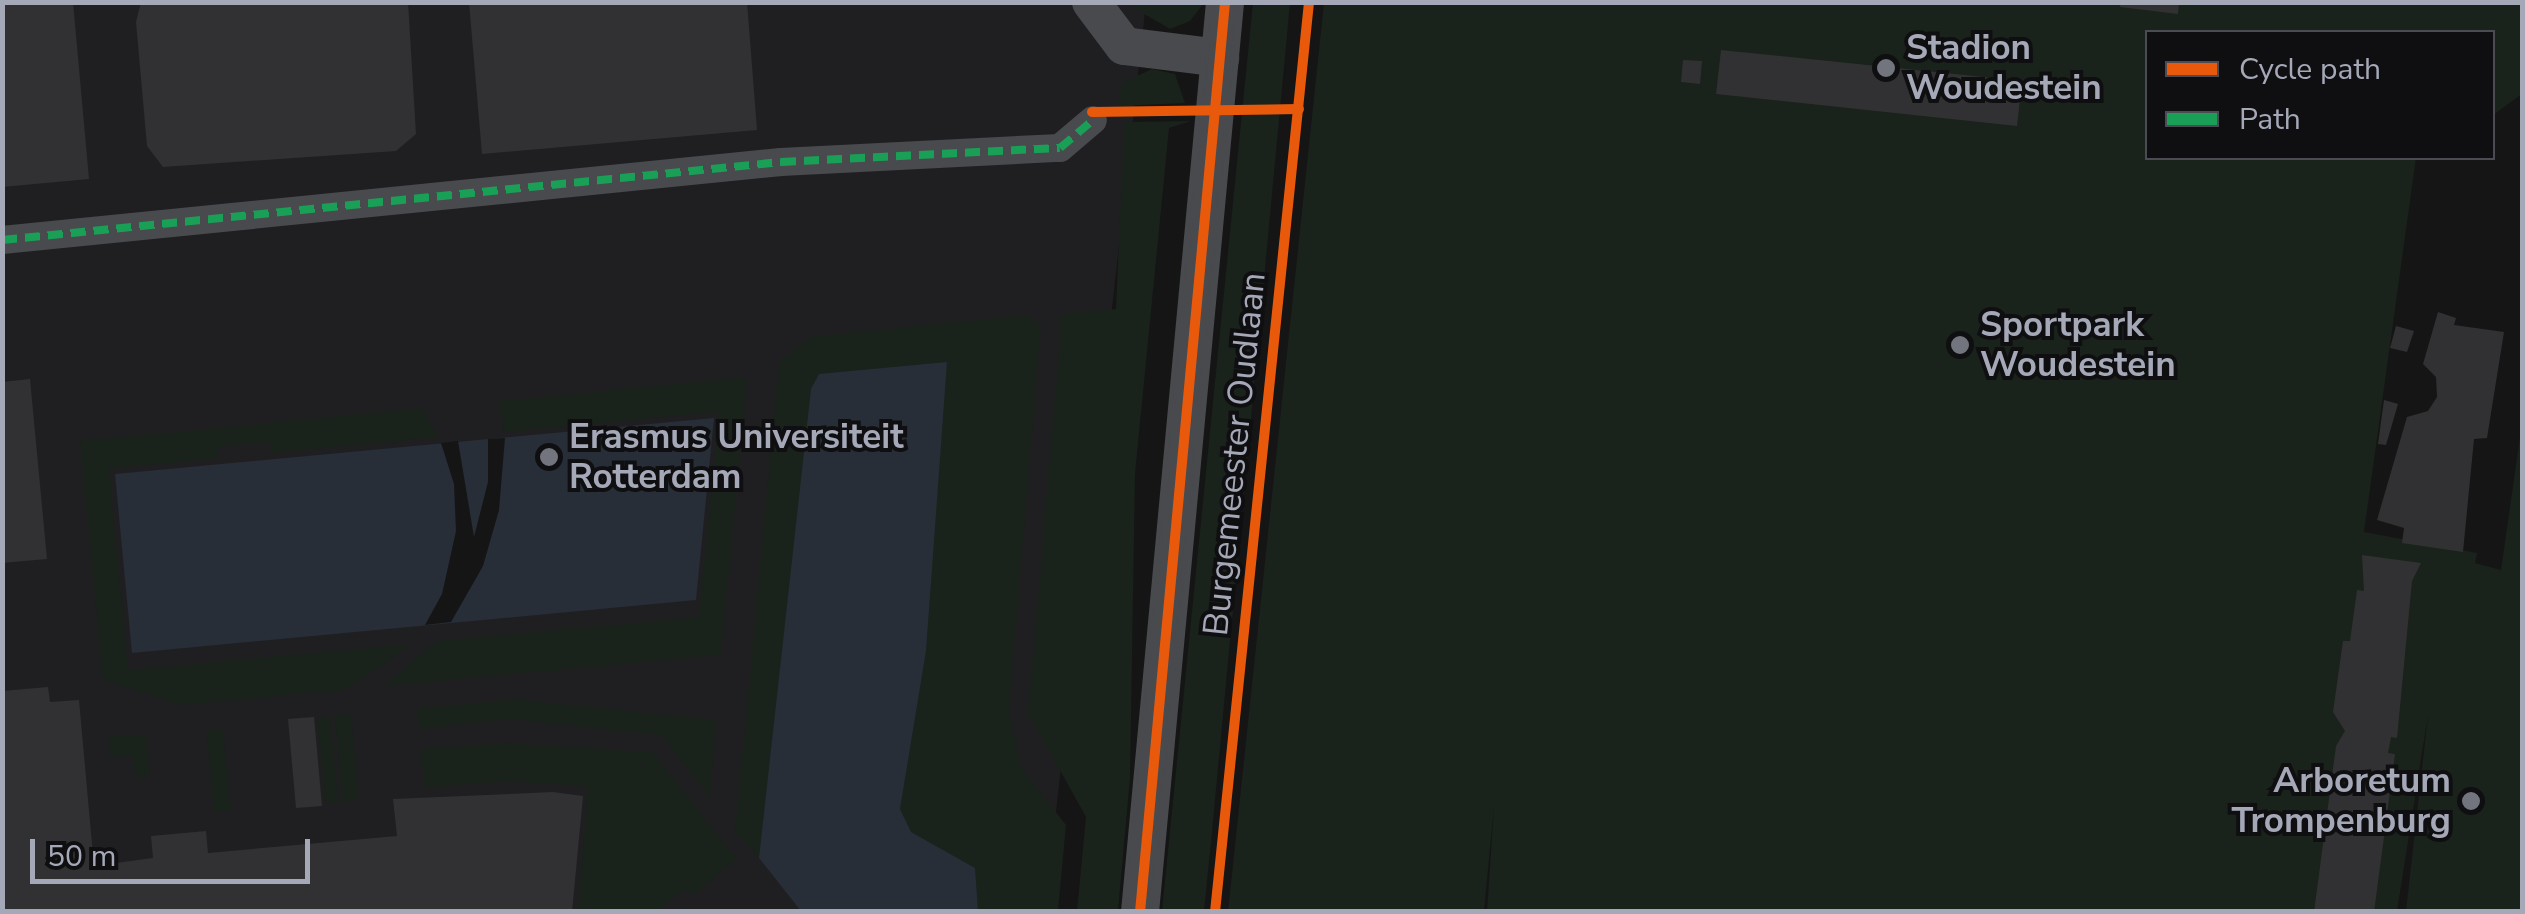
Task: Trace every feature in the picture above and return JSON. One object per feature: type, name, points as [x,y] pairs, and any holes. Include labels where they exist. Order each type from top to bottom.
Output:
[{"type":"street","points":[[1090,2],[1124,46],[1220,58]]},
{"type":"street","name":"Burgemeester Oudlaan","points":[[1140,912],[1225,2]]},
{"type":"street","points":[[2,240],[781,162],[1060,148],[1093,120]]},
{"type":"shaded area","name":"Erasmus Universiteit Rotterdam","points":[[2,3],[1146,3],[1045,911],[3,911]]},
{"type":"shaded area","points":[[1125,3],[1204,3],[1190,21],[1170,29]]},
{"type":"shaded area","points":[[1253,3],[1290,3],[1212,832],[1204,911],[1162,911]]},
{"type":"shaded area","name":"Sportpark Woudestein","points":[[1324,3],[2522,3],[2522,94],[2495,114],[2495,30],[2145,30],[2145,160],[2416,160],[2364,532],[2477,553],[2475,563],[2501,570],[2522,423],[2522,911],[2406,911],[2428,715],[2397,911],[1487,911],[1494,806],[1484,911],[1228,912]]},
{"type":"shaded area","points":[[1152,69],[1175,74],[1185,103],[1117,106],[1122,83]]},
{"type":"shaded area","points":[[1191,121],[1169,128],[1135,474],[1130,778],[1118,911],[1077,911],[1086,817],[1028,713],[1062,314],[1116,309],[1124,122]]},
{"type":"shaded area","points":[[1028,315],[1041,326],[1009,710],[1021,768],[1066,825],[1058,911],[978,911],[975,868],[911,832],[900,809],[926,651],[946,362],[814,379],[759,858],[735,832],[779,362],[812,336]]},
{"type":"shaded area","points":[[947,362],[926,651],[900,809],[911,832],[975,868],[978,911],[801,911],[759,858],[811,389],[819,374]]},
{"type":"shaded area","points":[[747,377],[721,655],[385,686],[436,641],[699,617],[719,412],[504,432],[499,401]]},
{"type":"shaded area","points":[[423,408],[438,437],[272,453],[271,442],[218,447],[218,458],[109,469],[128,670],[409,644],[389,661],[344,690],[181,705],[103,680],[80,441]]},
{"type":"shaded area","points":[[714,418],[696,600],[132,653],[115,474]]},
{"type":"shaded area","points":[[515,699],[716,720],[710,798],[662,735],[507,719],[419,729],[417,708]]},
{"type":"shaded area","points":[[351,713],[359,800],[342,802],[335,715]]},
{"type":"shaded area","points":[[330,716],[338,802],[326,803],[317,717]]},
{"type":"shaded area","points":[[206,728],[223,730],[231,812],[214,812]]},
{"type":"shaded area","points":[[146,734],[150,776],[135,778],[133,756],[110,758],[108,737]]},
{"type":"shaded area","points":[[509,743],[652,752],[736,858],[696,894],[682,891],[658,911],[578,911],[588,787],[507,781],[425,788],[420,749]]},
{"type":"pier","points":[[505,438],[499,510],[483,566],[451,622],[425,625],[442,594],[456,531],[454,484],[441,443],[458,441],[474,537],[488,482],[488,439]]},
{"type":"building","points":[[2,2],[73,2],[89,179],[2,187]]},
{"type":"building","points":[[141,2],[408,2],[416,134],[396,151],[163,167],[147,146],[136,22]]},
{"type":"building","points":[[469,2],[747,2],[757,130],[482,154]]},
{"type":"building","points":[[2121,2],[2179,2],[2178,14],[2120,7]]},
{"type":"building","points":[[1721,50],[2022,81],[2017,126],[1716,94]]},
{"type":"building","points":[[1683,60],[1702,61],[1700,84],[1681,82]]},
{"type":"building","points":[[2438,312],[2456,318],[2454,325],[2504,332],[2487,438],[2474,439],[2463,552],[2402,543],[2404,528],[2377,520],[2407,417],[2428,411],[2437,397],[2436,377],[2423,364]]},
{"type":"building","points":[[2396,326],[2414,331],[2407,352],[2390,348]]},
{"type":"building","points":[[30,379],[47,559],[2,563],[2,382]]},
{"type":"building","points":[[2384,400],[2398,404],[2386,445],[2378,444]]},
{"type":"building","points":[[2362,555],[2421,563],[2412,581],[2397,738],[2391,737],[2388,753],[2395,754],[2374,912],[2314,912],[2336,746],[2345,731],[2333,712],[2343,641],[2350,641],[2357,590],[2364,591]]},
{"type":"building","points":[[48,687],[50,702],[79,700],[94,866],[153,858],[151,836],[206,831],[208,853],[397,836],[393,799],[553,792],[583,796],[572,912],[2,912],[2,691]]},
{"type":"building","points":[[314,717],[322,806],[296,808],[288,719]]},
{"type":"tram line","points":[[1125,912],[1212,2]]},
{"type":"tram line","points":[[1150,912],[1237,2]]},
{"type":"marked path","points":[[2,240],[781,162],[1060,148],[1093,120]]},
{"type":"cycle path","points":[[1140,912],[1225,2]]},
{"type":"cycle path","points":[[1215,912],[1309,2]]},
{"type":"cycle path","points":[[1092,112],[1299,109]]},
{"type":"place","name":"Stadion Woudestein","points":[[1886,68]]},
{"type":"place","name":"Sportpark Woudestein","points":[[1960,345]]},
{"type":"place","name":"Erasmus Universiteit Rotterdam","points":[[549,457]]},
{"type":"place","name":"Arboretum Trompenburg","points":[[2471,801]]}]
